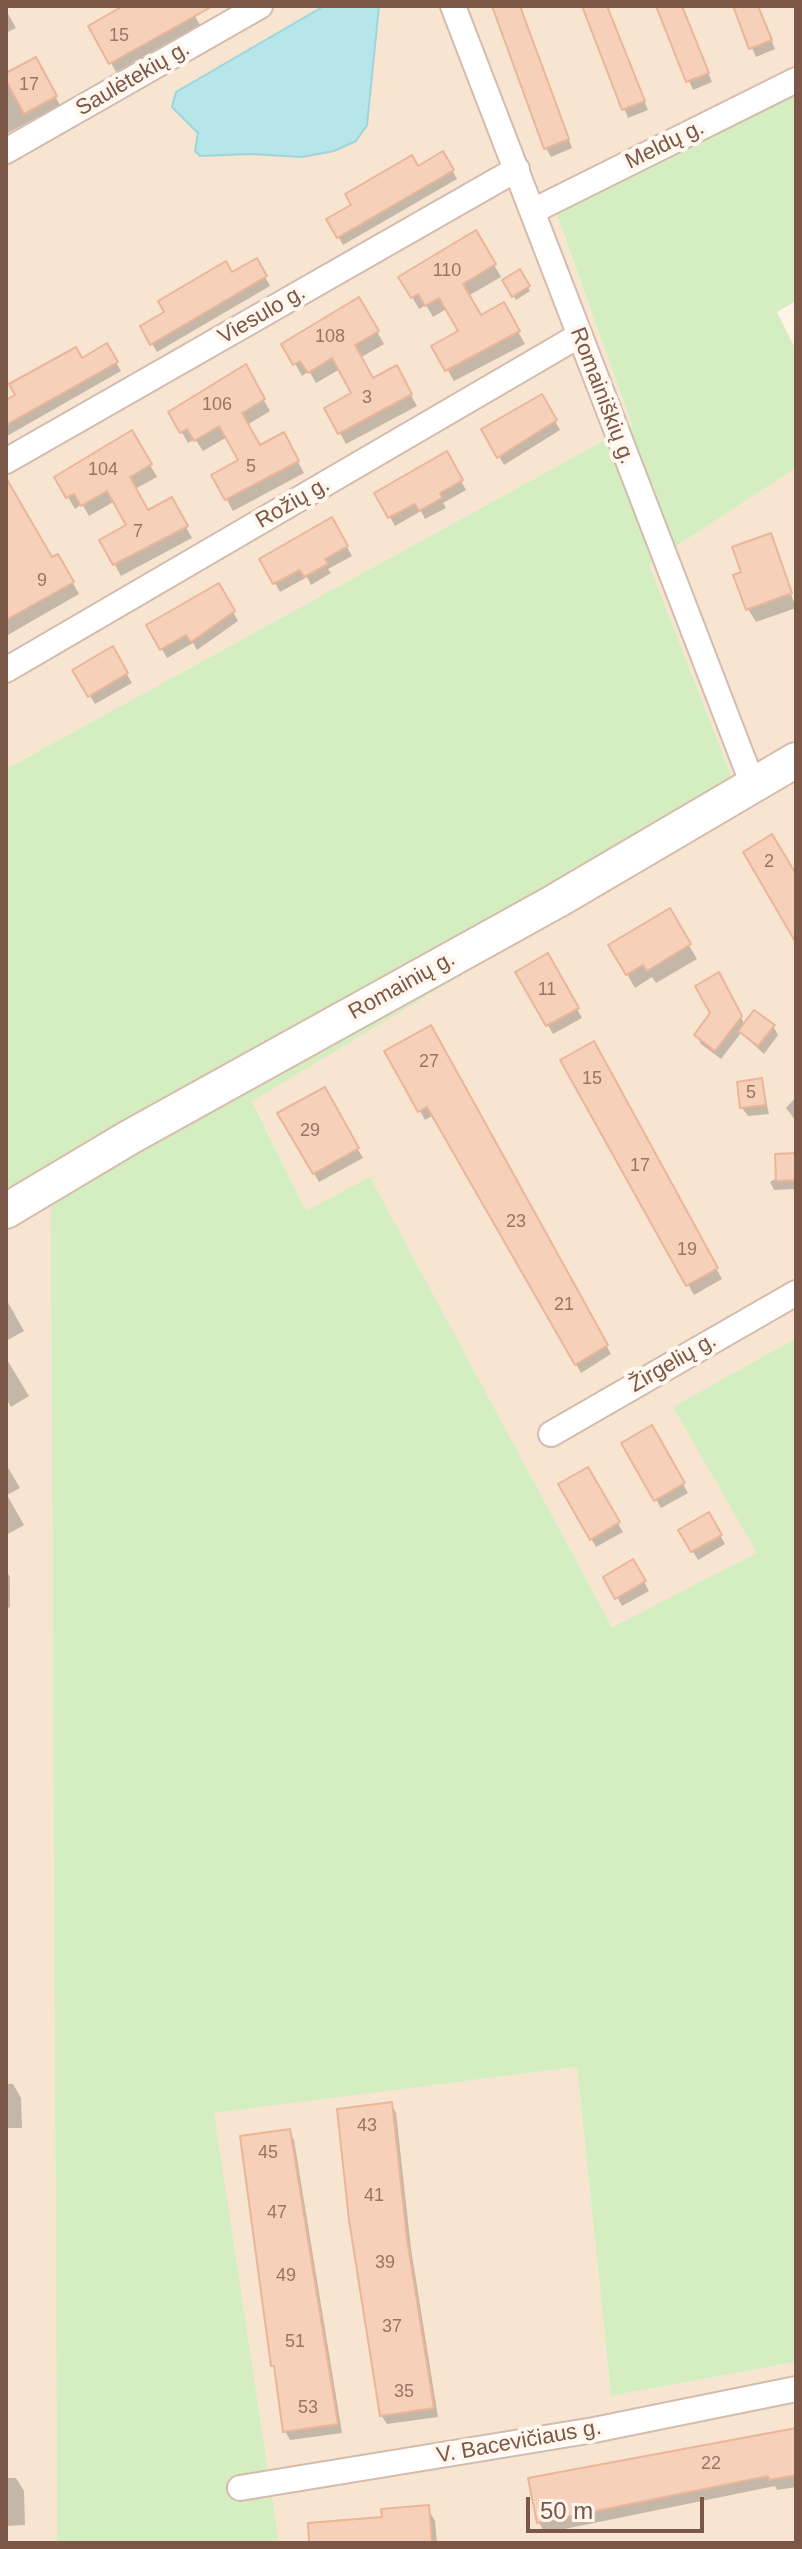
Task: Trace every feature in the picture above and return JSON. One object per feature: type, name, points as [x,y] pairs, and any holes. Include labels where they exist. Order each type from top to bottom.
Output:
[{"type":"main road","name":"Romainių g.","points":[[6,1211],[130,1137],[556,901],[753,785],[795,764]]},
{"type":"street","name":"Saulėtekių g.","points":[[6,151],[260,6]]},
{"type":"street","name":"Romainiškių g.","points":[[453,6],[753,785]]},
{"type":"street","name":"Meldų g.","points":[[533,211],[796,80]]},
{"type":"street","name":"Viesulo g.","points":[[6,461],[517,169]]},
{"type":"street","name":"Rožių g.","points":[[6,670],[580,335]]},
{"type":"street","name":"Žirgelių g.","points":[[551,1434],[796,1293]]},
{"type":"street","name":"V. Bacevičiaus g.","points":[[240,2488],[594,2430],[796,2389]]},
{"type":"shaded area","points":[[6,6],[796,6],[796,90],[554,208],[632,425],[6,769]]},
{"type":"shaded area","points":[[796,468],[796,1338],[674,1407],[758,1553],[612,1627],[370,1178],[306,1212],[252,1100],[743,806],[649,564]]},
{"type":"shaded area","points":[[52,1192],[57,2543],[6,2543],[6,1218]]},
{"type":"shaded area","points":[[577,2067],[611,2396],[796,2362],[796,2543],[279,2543],[213,2113]]},
{"type":"green space","points":[[796,90],[796,301],[777,312],[796,350],[796,468],[649,564],[743,806],[252,1101],[306,1211],[370,1177],[612,1627],[757,1553],[673,1407],[796,1338],[796,2362],[611,2396],[577,2067],[214,2113],[279,2543],[57,2543],[51,1193],[6,1218],[6,769],[632,425],[554,207]]},
{"type":"water","points":[[324,6],[379,6],[367,125],[356,141],[334,151],[302,157],[251,154],[200,156],[195,151],[198,133],[172,107],[176,92]]},
{"type":"building","points":[[123,6],[213,6],[109,64],[88,26]]},
{"type":"building","points":[[492,6],[520,6],[569,139],[544,149]]},
{"type":"building","points":[[582,6],[607,6],[645,101],[622,110]]},
{"type":"building","points":[[656,6],[682,6],[709,73],[686,82]]},
{"type":"building","points":[[733,6],[758,6],[772,40],[749,49]]},
{"type":"building","points":[[36,57],[57,96],[24,114],[6,81],[6,73]]},
{"type":"building","points":[[443,151],[454,170],[337,238],[326,219],[351,205],[345,194],[412,155],[418,166]]},
{"type":"building","points":[[476,230],[496,264],[463,284],[481,315],[504,302],[520,331],[445,371],[431,346],[458,331],[439,298],[425,306],[418,294],[411,298],[398,277]]},
{"type":"building","points":[[257,258],[267,276],[150,345],[140,326],[164,312],[158,301],[226,261],[232,272]]},
{"type":"building","points":[[520,269],[530,286],[512,297],[502,280]]},
{"type":"building","points":[[359,297],[379,331],[355,345],[373,378],[397,365],[412,394],[338,434],[324,408],[351,393],[332,358],[308,373],[300,361],[293,365],[281,344]]},
{"type":"building","points":[[107,343],[118,362],[6,425],[6,400],[15,395],[9,384],[76,347],[82,358]]},
{"type":"building","points":[[246,364],[265,399],[242,413],[260,445],[284,432],[299,461],[225,500],[211,475],[238,460],[219,426],[194,441],[187,429],[180,433],[168,412]]},
{"type":"building","points":[[542,394],[557,420],[497,458],[481,429]]},
{"type":"building","points":[[132,430],[152,464],[130,477],[148,510],[172,497],[188,526],[113,565],[99,540],[126,525],[107,491],[81,506],[74,494],[66,498],[54,477]]},
{"type":"building","points":[[447,451],[463,480],[440,493],[442,498],[419,511],[415,504],[388,518],[374,493]]},
{"type":"building","points":[[6,478],[52,557],[58,554],[74,582],[6,620]]},
{"type":"building","points":[[332,517],[348,546],[325,559],[328,564],[304,577],[300,570],[273,584],[259,559]]},
{"type":"building","points":[[771,533],[792,593],[746,610],[733,575],[741,572],[732,547]]},
{"type":"building","points":[[219,583],[235,611],[191,642],[186,635],[160,650],[146,625]]},
{"type":"building","points":[[113,646],[128,673],[88,697],[72,670]]},
{"type":"building","points":[[772,834],[796,874],[796,943],[743,852]]},
{"type":"building","points":[[670,908],[691,944],[647,971],[643,965],[626,975],[608,945]]},
{"type":"building","points":[[548,953],[579,1008],[546,1026],[515,972]]},
{"type":"building","points":[[719,972],[742,1016],[715,1051],[694,1035],[710,1013],[695,986]]},
{"type":"building","points":[[754,1010],[775,1025],[758,1046],[738,1031]]},
{"type":"building","points":[[431,1025],[608,1345],[575,1365],[427,1107],[418,1112],[384,1051]]},
{"type":"building","points":[[594,1041],[718,1268],[686,1286],[560,1060]]},
{"type":"building","points":[[762,1078],[766,1105],[740,1108],[737,1082]]},
{"type":"building","points":[[325,1087],[359,1148],[313,1174],[277,1113]]},
{"type":"building","points":[[796,1153],[796,1180],[776,1181],[775,1154]]},
{"type":"building","points":[[652,1425],[685,1483],[654,1501],[621,1443]]},
{"type":"building","points":[[588,1467],[620,1522],[590,1540],[558,1484]]},
{"type":"building","points":[[709,1512],[722,1535],[691,1552],[678,1530]]},
{"type":"building","points":[[633,1559],[646,1581],[615,1599],[603,1577]]},
{"type":"building","points":[[392,2102],[407,2239],[434,2408],[380,2416],[349,2220],[337,2109]]},
{"type":"building","points":[[290,2129],[338,2424],[283,2432],[240,2136]]},
{"type":"building","points":[[796,2428],[796,2475],[769,2480],[768,2476],[537,2523],[528,2478]]},
{"type":"building","points":[[429,2505],[432,2543],[309,2543],[308,2523],[382,2517],[381,2509]]}]
